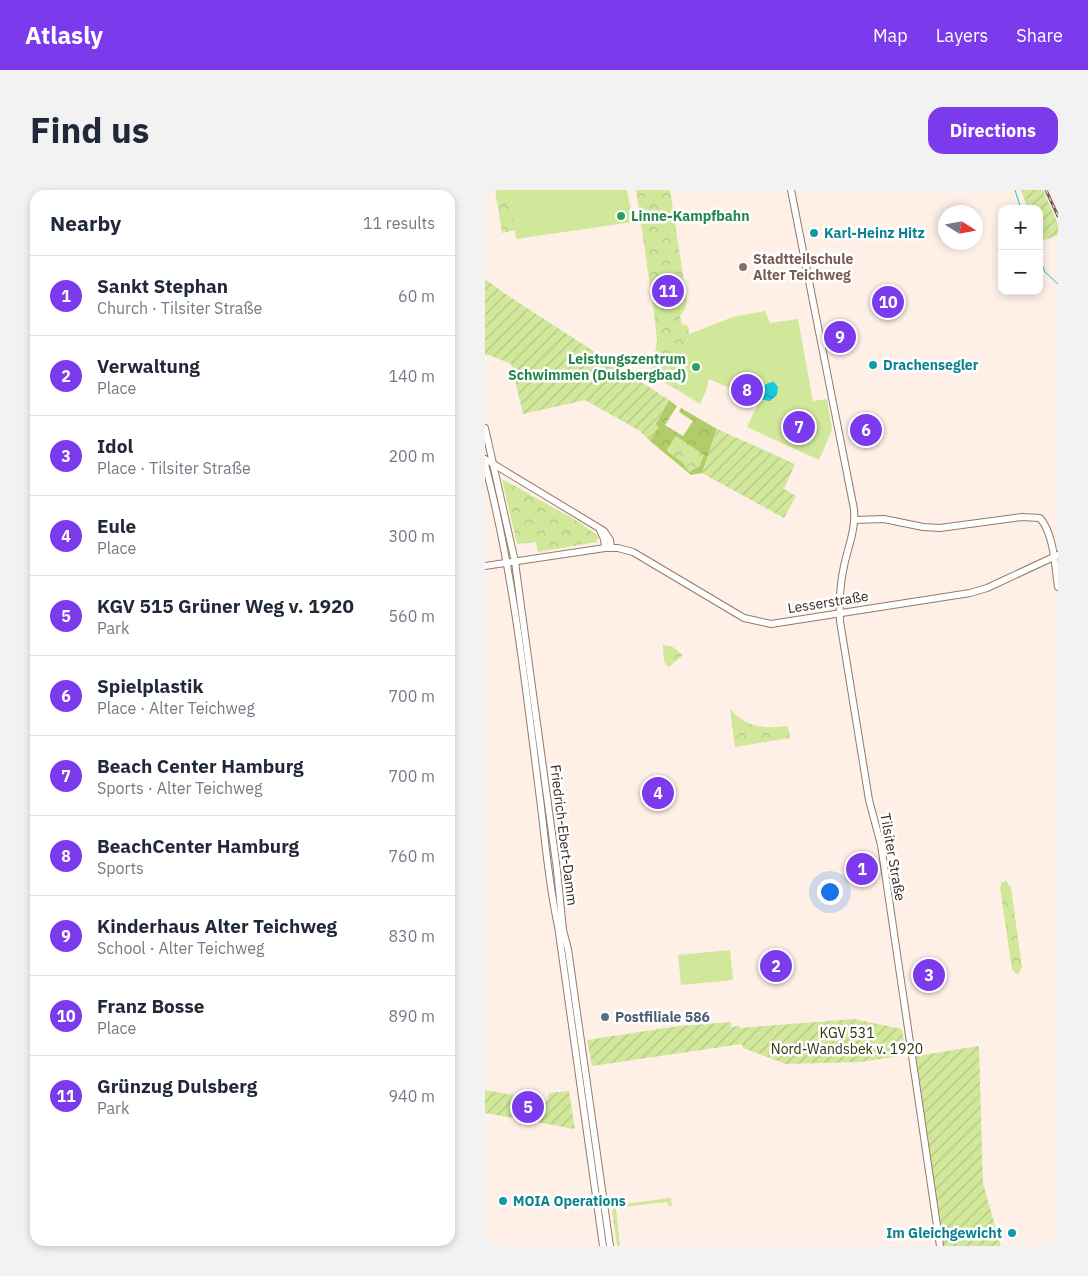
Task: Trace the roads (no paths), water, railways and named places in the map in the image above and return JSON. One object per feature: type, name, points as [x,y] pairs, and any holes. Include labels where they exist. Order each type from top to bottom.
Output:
[{"type":"main road","name":"Tilsiter Straße","points":[[791,190],[855,520],[842,576],[840,613],[867,789],[881,845],[940,1246]]},
{"type":"main road","name":"Friedrich-Ebert-Damm","points":[[485,428],[515,562],[558,875],[563,930],[568,949],[610,1246]]},
{"type":"main road","points":[[485,459],[599,529],[608,548],[485,566]]},
{"type":"main road","name":"Friedrich-Ebert-Damm","points":[[485,464],[497,512],[516,619],[551,892],[559,935],[603,1246]]},
{"type":"main road","points":[[855,520],[884,519],[923,528],[940,528],[1022,517],[1040,518],[1056,556],[1058,587]]},
{"type":"main road","name":"Lesserstraße","points":[[608,548],[633,552],[743,618],[771,624],[970,593],[987,588],[1056,556]]},
{"type":"water","points":[[774,382],[778,387],[777,395],[770,401],[763,400],[759,395],[761,390],[766,384]]},
{"type":"waterway","points":[[1015,190],[1020,205]]},
{"type":"waterway","points":[[1043,267],[1045,272],[1058,284]]},
{"type":"railway","points":[[1046,190],[1058,216]]},
{"type":"place","name":"Linne-Kampfbahn","points":[[621,216]]},
{"type":"place","name":"Karl-Heinz Hitz","points":[[814,233]]},
{"type":"place","name":"Stadtteilschule Alter Teichweg","points":[[743,267]]},
{"type":"place","name":"Grünzug Dulsberg","points":[[668,291]]},
{"type":"place","name":"Franz Bosse","points":[[888,302]]},
{"type":"place","name":"Kinderhaus Alter Teichweg","points":[[840,337]]},
{"type":"place","name":"Drachensegler","points":[[873,365]]},
{"type":"place","name":"Leistungszentrum Schwimmen (Dulsbergbad)","points":[[696,367]]},
{"type":"place","name":"BeachCenter Hamburg","points":[[747,390]]},
{"type":"place","name":"Beach Center Hamburg","points":[[799,427]]},
{"type":"place","name":"Spielplastik","points":[[866,430]]},
{"type":"place","name":"Eule","points":[[658,793]]},
{"type":"place","name":"Sankt Stephan","points":[[862,869]]},
{"type":"place","name":"Verwaltung","points":[[776,966]]},
{"type":"place","name":"Idol","points":[[929,975]]},
{"type":"place","name":"Postfiliale 586","points":[[605,1017]]},
{"type":"place","name":"KGV 515 Grüner Weg v. 1920","points":[[528,1107]]},
{"type":"place","name":"MOIA Operations","points":[[503,1201]]},
{"type":"place","name":"Im Gleichgewicht","points":[[1012,1233]]},
{"type":"park label","name":"KGV 531 Nord-Wandsbek v. 1920","points":[[847,1042]]}]
